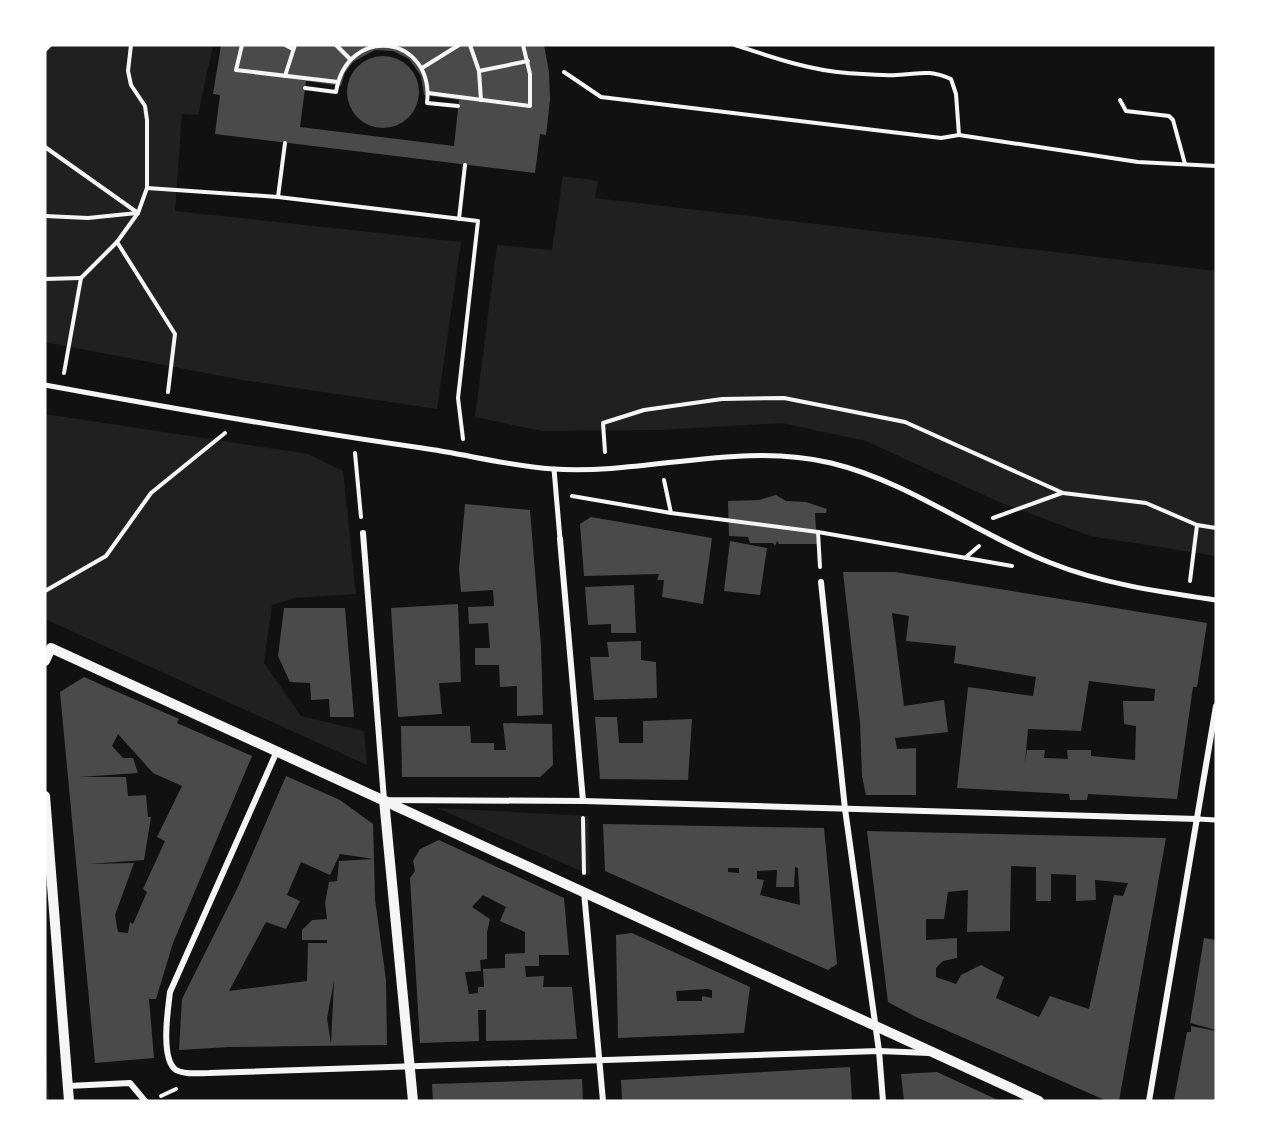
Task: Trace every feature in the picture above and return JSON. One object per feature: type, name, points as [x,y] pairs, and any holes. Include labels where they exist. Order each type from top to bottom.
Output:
[{"type":"street","points":[[45,385],[353,438],[554,469],[659,465],[732,455],[779,455],[831,463],[879,479],[1052,564],[1130,586],[1216,600]]},
{"type":"street","points":[[554,469],[583,801]]},
{"type":"street","points":[[363,533],[384,800],[413,1101]]},
{"type":"street","points":[[821,582],[845,808],[879,1051],[883,1101]]},
{"type":"street","points":[[45,661],[48,646],[1039,1101]]},
{"type":"street","points":[[1149,1101],[1216,706]]},
{"type":"street","points":[[277,752],[170,992],[166,1023],[169,1061],[177,1070],[189,1073],[879,1051],[935,1054]]},
{"type":"street","points":[[45,796],[69,1101]]},
{"type":"street","points":[[384,800],[583,801],[1216,820]]},
{"type":"street","points":[[584,892],[603,1101]]},
{"type":"street","points":[[68,1086],[130,1083],[145,1101]]},
{"type":"path","points":[[45,50],[50,45]]},
{"type":"path","points":[[61,388],[81,278],[117,242],[138,213],[147,188],[147,120],[145,106],[131,85],[128,71],[131,45]]},
{"type":"path","points":[[242,45],[236,70],[338,82]]},
{"type":"path","points":[[285,45],[294,47],[285,76]]},
{"type":"path","points":[[336,45],[350,59]]},
{"type":"path","points":[[422,68],[459,45]]},
{"type":"path","points":[[470,45],[479,71],[481,100]]},
{"type":"path","points":[[428,93],[530,106],[528,61],[523,45]]},
{"type":"path","points":[[735,45],[799,65],[844,73],[899,75],[915,71],[936,73],[951,79],[956,94],[959,135]]},
{"type":"path","points":[[305,88],[336,92],[341,71],[350,59],[363,50],[374,46],[402,47],[422,68],[427,82],[427,103],[458,106]]},
{"type":"path","points":[[479,71],[528,61]]},
{"type":"path","points":[[564,72],[601,97],[941,138],[959,135],[1138,162],[1216,166]]},
{"type":"path","points":[[1119,100],[1126,111],[1169,116],[1173,120],[1185,164]]},
{"type":"path","points":[[278,197],[285,143]]},
{"type":"path","points":[[45,147],[138,213]]},
{"type":"path","points":[[459,219],[465,165]]},
{"type":"path","points":[[147,188],[278,197],[478,221],[458,398],[465,454]]},
{"type":"path","points":[[45,216],[88,218],[138,213]]},
{"type":"path","points":[[117,242],[175,334],[166,406]]},
{"type":"path","points":[[45,279],[81,278]]},
{"type":"path","points":[[605,467],[603,423],[644,410],[722,399],[784,398],[905,422],[1063,493],[1146,503],[1197,525],[1216,528]]},
{"type":"path","points":[[45,591],[106,556],[151,494],[241,419]]},
{"type":"path","points":[[353,438],[363,533]]},
{"type":"path","points":[[666,488],[671,513]]},
{"type":"path","points":[[973,526],[1063,493]]},
{"type":"path","points":[[556,494],[671,513],[818,532],[1024,568]]},
{"type":"path","points":[[1192,563],[1197,525]]},
{"type":"path","points":[[818,532],[820,564]]},
{"type":"path","points":[[966,558],[977,548]]},
{"type":"path","points":[[583,801],[584,892]]},
{"type":"shaded area","points":[[45,45],[213,45],[198,115],[182,114],[175,211],[461,242],[437,409],[242,380],[45,342]]},
{"type":"shaded area","points":[[563,176],[598,181],[595,198],[1216,271],[1216,556],[1090,536],[999,502],[866,441],[782,423],[659,430],[542,431],[475,417],[497,245],[552,250]]},
{"type":"shaded area","points":[[45,414],[308,454],[343,471],[356,594],[295,598],[272,605],[264,663],[301,716],[364,731],[367,765],[45,619]]},
{"type":"shaded area","points":[[437,808],[589,816],[590,875]]},
{"type":"shaded area","points":[[45,1033],[49,1101],[45,1101]]},
{"type":"building","points":[[221,45],[544,45],[549,72],[550,100],[546,135],[540,134],[535,173],[215,134],[220,95],[213,94]],"holes":[[[375,50],[393,51],[409,59],[421,76],[424,95],[459,100],[454,146],[300,127],[306,81],[341,86],[345,73],[353,62]]]},
{"type":"building","points":[[383,56],[403,62],[413,72],[419,92],[413,112],[403,122],[383,128],[363,122],[353,112],[347,92],[353,72],[363,62]]},
{"type":"building","points":[[776,495],[786,501],[806,502],[827,509],[826,513],[815,513],[817,544],[779,544],[777,541],[775,546],[773,543],[750,543],[748,537],[729,536],[728,501],[759,500]]},
{"type":"building","points":[[465,504],[530,510],[541,646],[543,715],[517,716],[517,686],[500,687],[499,665],[475,665],[475,648],[490,648],[488,623],[469,624],[468,607],[494,606],[493,590],[461,592],[459,569]]},
{"type":"building","points":[[591,517],[712,538],[703,604],[662,597],[664,580],[657,580],[659,574],[584,576],[580,524]]},
{"type":"building","points":[[730,541],[767,548],[760,595],[724,591]]},
{"type":"building","points":[[843,572],[895,572],[1207,623],[1197,687],[1193,687],[1177,799],[1088,794],[1087,800],[1070,800],[1069,794],[957,788],[968,687],[1033,696],[1036,677],[954,663],[956,646],[906,641],[909,616],[892,613],[904,706],[944,700],[948,732],[895,738],[897,749],[916,748],[916,795],[866,795],[862,776],[860,722]],"holes":[[[1089,681],[1155,689],[1154,701],[1123,701],[1124,724],[1136,726],[1135,760],[1091,756],[1091,750],[1067,750],[1068,759],[1044,758],[1045,750],[1027,750],[1025,763],[1028,729],[1081,731]]]},
{"type":"building","points":[[634,585],[636,633],[611,633],[611,624],[588,625],[585,587]]},
{"type":"building","points":[[458,604],[461,682],[439,683],[442,714],[398,717],[391,608]]},
{"type":"building","points":[[284,608],[345,608],[354,717],[330,717],[329,699],[311,700],[310,683],[290,682],[278,656]]},
{"type":"building","points":[[641,641],[641,660],[656,662],[657,698],[594,700],[590,657],[609,657],[607,642]]},
{"type":"building","points":[[84,677],[179,719],[177,723],[252,756],[173,943],[156,999],[149,999],[154,1058],[95,1063],[60,692]],"holes":[[[118,734],[153,773],[182,786],[157,837],[165,841],[143,889],[147,892],[133,924],[130,922],[128,933],[118,932],[115,915],[134,863],[88,864],[144,860],[151,817],[148,817],[146,795],[128,796],[126,777],[79,777],[138,773],[133,758],[123,758],[112,746]]]},
{"type":"building","points":[[595,717],[617,717],[619,743],[643,743],[643,721],[692,719],[688,780],[600,779]]},
{"type":"building","points":[[503,723],[552,724],[553,765],[540,777],[402,777],[401,726],[470,726],[471,743],[494,743],[494,750],[506,750]]},
{"type":"building","points":[[286,776],[340,800],[373,824],[374,859],[375,899],[386,980],[387,1045],[179,1050],[182,999],[238,887]],"holes":[[[340,854],[374,859],[339,861],[337,881],[329,882],[325,903],[327,919],[312,920],[302,930],[302,940],[327,940],[327,943],[308,943],[307,981],[229,991],[266,922],[286,929],[300,901],[287,895],[301,862],[330,875]],[[334,981],[331,1044],[327,1018]]]},
{"type":"building","points":[[603,824],[824,828],[837,964],[828,970],[605,871]],"holes":[[[795,867],[798,868],[800,905],[760,895],[764,880],[757,879],[757,871],[777,870],[776,887],[794,887]],[[728,868],[739,868],[739,873],[728,872]]]},
{"type":"building","points":[[867,831],[1166,838],[1119,1101],[1107,1101],[914,1016],[888,1002]],"holes":[[[1011,866],[1036,867],[1036,901],[1051,901],[1051,874],[1076,875],[1076,901],[1096,900],[1095,880],[1128,883],[1123,896],[1114,895],[1089,1009],[1050,996],[1039,1017],[996,998],[1004,977],[981,965],[961,975],[956,984],[936,977],[936,968],[943,961],[957,958],[957,938],[926,940],[926,919],[944,919],[948,892],[968,890],[967,932],[1010,931]]]},
{"type":"building","points":[[439,840],[564,898],[569,955],[539,955],[539,966],[525,966],[526,977],[544,976],[543,987],[572,987],[577,1039],[486,1041],[486,1010],[478,1010],[479,1041],[420,1043],[410,878],[415,871],[413,861],[420,849]],"holes":[[[483,895],[506,907],[500,921],[525,932],[525,953],[505,954],[505,968],[483,969],[484,987],[478,987],[478,993],[469,994],[465,972],[481,971],[480,960],[487,959],[487,932],[490,919],[472,907]]]},
{"type":"building","points":[[632,933],[750,987],[744,1033],[618,1038],[616,935]],"holes":[[[712,990],[712,998],[702,996],[702,1001],[677,1001],[676,991]]]},
{"type":"building","points":[[1204,938],[1216,940],[1216,1030],[1190,1023]]},
{"type":"building","points":[[1191,1026],[1216,1031],[1216,1101],[1174,1100],[1187,1032],[1191,1032]]},
{"type":"building","points":[[850,1067],[852,1101],[622,1101],[621,1080]]},
{"type":"building","points":[[937,1072],[1000,1101],[904,1101],[901,1074]]},
{"type":"building","points":[[582,1079],[583,1101],[433,1101],[432,1084]]}]
